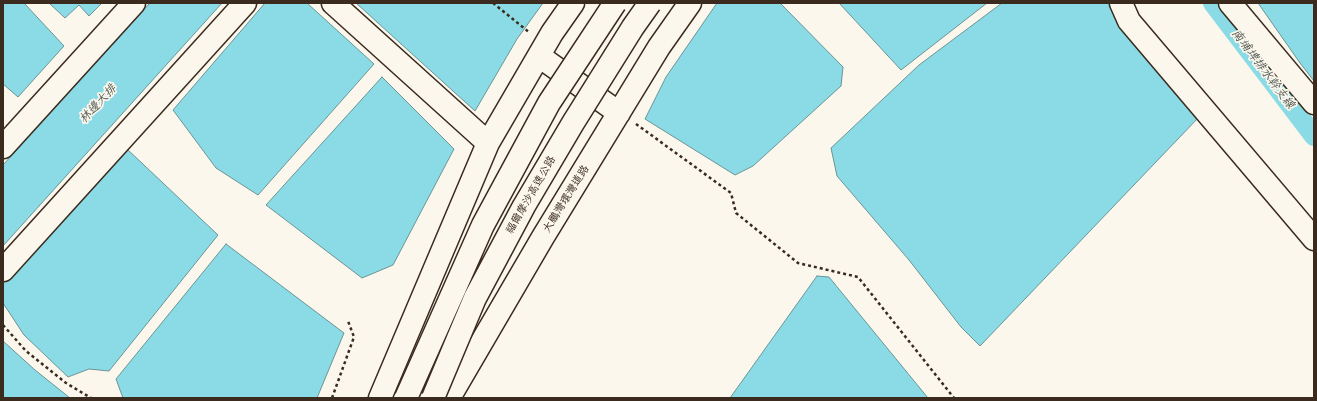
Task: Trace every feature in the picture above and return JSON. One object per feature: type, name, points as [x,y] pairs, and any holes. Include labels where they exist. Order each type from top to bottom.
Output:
[{"type":"main road","points":[[3,147],[134,3]]},
{"type":"main road","points":[[3,270],[245,3]]},
{"type":"main road","points":[[333,3],[488,143]]},
{"type":"main road","points":[[380,398],[488,143],[552,33],[573,3]]},
{"type":"main road","points":[[406,398],[484,225],[549,103],[614,3]]},
{"type":"main road","name":"福爾摩沙高速公路","points":[[434,398],[474,298],[524,206],[573,122],[633,27],[650,3]]},
{"type":"main road","name":"大鵬灣環灣道路","points":[[449,398],[543,236],[659,47],[690,3]]},
{"type":"main road","points":[[1121,3],[1128,21],[1314,239]]},
{"type":"main road","points":[[1230,3],[1314,103]]},
{"type":"main road","points":[[539,56],[619,112]]},
{"type":"path","points":[[493,3],[531,33],[539,56]]},
{"type":"path","points":[[619,112],[731,193],[736,213],[798,263],[858,277],[954,398]]},
{"type":"path","points":[[332,398],[354,337],[348,321]]},
{"type":"path","points":[[3,325],[26,351],[66,383],[91,398]]},
{"type":"water","points":[[3,3],[24,3],[64,46],[18,97],[3,84]]},
{"type":"water","points":[[49,3],[102,3],[89,16],[79,5],[65,18]]},
{"type":"water","name":"林邊大排","points":[[150,3],[222,3],[3,246],[3,165]]},
{"type":"water","points":[[265,3],[307,3],[374,64],[258,195],[216,168],[173,110]]},
{"type":"water","points":[[356,3],[543,3],[517,39],[475,111]]},
{"type":"water","points":[[717,3],[780,3],[843,67],[841,86],[753,166],[735,175],[645,119],[666,77]]},
{"type":"water","points":[[839,3],[987,3],[901,70]]},
{"type":"water","points":[[1002,3],[1112,3],[1199,117],[980,346],[961,327],[909,260],[837,176],[831,148],[919,65]]},
{"type":"water","points":[[1258,3],[1314,3],[1314,81],[1300,63]]},
{"type":"water","points":[[382,77],[454,149],[393,265],[362,278],[266,205]]},
{"type":"water","points":[[127,149],[218,235],[109,371],[89,369],[68,377],[24,335],[3,303],[3,282]]},
{"type":"water","points":[[226,244],[344,333],[317,398],[123,398],[116,379]]},
{"type":"water","points":[[817,276],[829,277],[928,398],[730,398]]},
{"type":"water","points":[[3,341],[35,370],[70,398],[3,398]]},
{"type":"waterway","name":"南埔埤排水幹支線","points":[[1213,3],[1314,136]]}]
